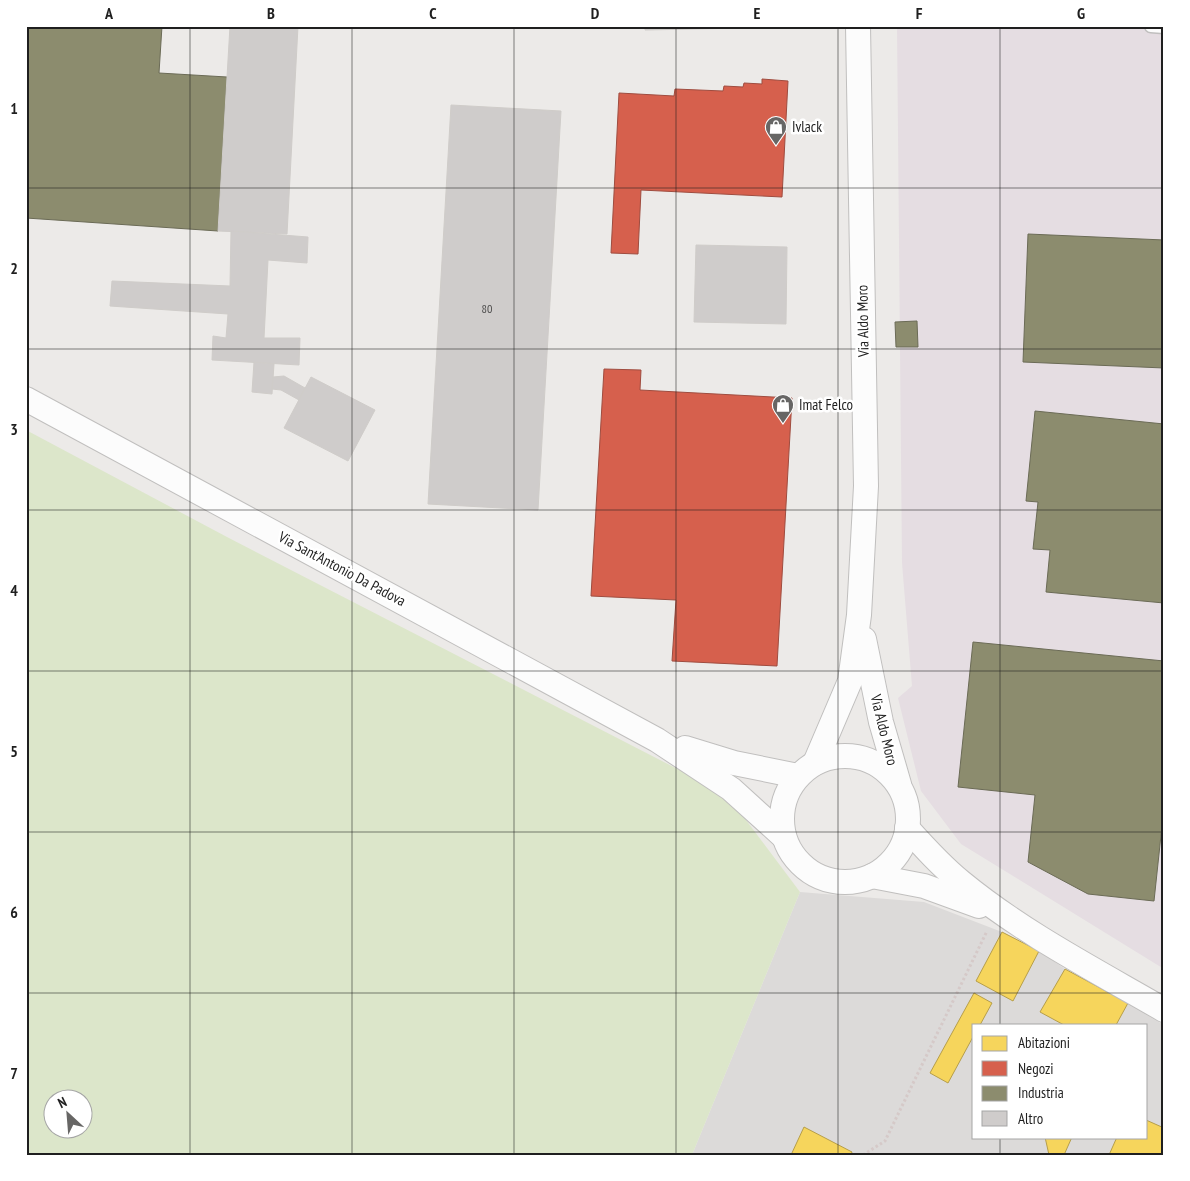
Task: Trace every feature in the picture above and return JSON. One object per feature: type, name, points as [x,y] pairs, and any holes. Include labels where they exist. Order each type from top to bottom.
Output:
[{"type":"street","name":"Via Aldo Moro","points":[[807,770],[850,682],[859,615],[866,486],[858,26]]},
{"type":"street","name":"Via Sant'Antonio Da Padova","points":[[26,399],[657,740],[740,795],[784,836]]},
{"type":"street","name":"Via Aldo Moro","points":[[859,615],[881,722],[899,786]]},
{"type":"street","name":"Via Sant'Antonio Da Padova","points":[[657,740],[723,760],[807,770]]},
{"type":"street","points":[[851,755],[865,758],[885,769],[899,786],[907,806],[907,828],[897,855],[890,863],[872,876],[850,882],[839,882],[822,877],[801,864],[794,856],[784,836],[782,815],[786,795],[807,770],[836,756],[851,755]]},
{"type":"street","points":[[907,828],[961,882],[1028,930]]},
{"type":"street","points":[[872,876],[936,889],[995,914],[1028,930],[1164,1010]]},
{"type":"lane","points":[[1151,26],[1164,27]]},
{"type":"path","points":[[863,1155],[885,1141],[995,914]]},
{"type":"shaded area","points":[[897,26],[1164,26],[1164,969],[961,844],[921,791],[898,698],[912,686],[902,563]]},
{"type":"shaded area","points":[[800,892],[924,902],[1002,932],[1039,951],[1065,969],[1164,1025],[1164,1155],[692,1155]]},
{"type":"green space","points":[[26,430],[227,537],[693,777],[728,799],[740,812],[800,892],[692,1155],[26,1155]]},
{"type":"building: Abitazioni","points":[[1002,932],[1039,951],[1013,1001],[976,981]]},
{"type":"building: Abitazioni","points":[[1065,969],[1128,1003],[1117,1024],[1062,1024],[1040,1012]]},
{"type":"building: Abitazioni","points":[[974,993],[992,1003],[981,1024],[972,1024],[972,1039],[948,1083],[930,1073]]},
{"type":"building: Abitazioni","points":[[1148,1121],[1164,1128],[1164,1155],[1109,1155],[1117,1138],[1148,1138]]},
{"type":"building: Abitazioni","points":[[804,1127],[852,1152],[851,1155],[791,1155]]},
{"type":"building: Abitazioni","points":[[1045,1138],[1072,1138],[1064,1155],[1049,1155]]},
{"type":"building: Negozi","points":[[762,79],[788,81],[782,197],[641,190],[638,254],[611,253],[619,93],[674,96],[675,89],[723,91],[724,86],[743,87],[744,83],[762,84]]},
{"type":"building: Negozi","points":[[604,369],[641,370],[640,390],[792,398],[777,666],[672,661],[676,600],[591,596]]},
{"type":"building: Industria","points":[[26,26],[162,26],[159,73],[227,77],[218,231],[26,218]]},
{"type":"building: Industria","points":[[1028,234],[1164,240],[1164,368],[1023,362]]},
{"type":"building: Industria","points":[[917,321],[918,347],[896,347],[895,322]]},
{"type":"building: Industria","points":[[1035,411],[1164,424],[1164,603],[1046,592],[1050,550],[1033,549],[1038,502],[1026,501]]},
{"type":"building: Industria","points":[[973,642],[1164,661],[1164,807],[1154,901],[1088,894],[1028,862],[1035,795],[958,787]]},
{"type":"building: Altro","points":[[230,26],[298,26],[287,234],[218,231]]},
{"type":"building: Altro","points":[[645,26],[791,26],[791,27],[645,30]]},
{"type":"building: Altro","points":[[451,105],[561,111],[538,510],[428,504]]},
{"type":"building: Altro","points":[[231,231],[308,237],[307,263],[268,260],[264,338],[300,338],[299,365],[212,360],[213,336],[226,338],[228,314],[110,306],[112,281],[230,286]]},
{"type":"building: Altro","points":[[696,245],[787,247],[786,324],[694,322]]},
{"type":"building: Altro","points":[[254,362],[274,364],[272,394],[252,392]]},
{"type":"building: Altro","points":[[284,376],[305,388],[299,400],[281,390],[272,389],[273,377]]},
{"type":"building: Altro","points":[[311,377],[375,410],[348,461],[284,428]]},
{"type":"place","name":"Ivlack","points":[[776,146]]},
{"type":"place","name":"Imat Felco","points":[[783,424]]}]
